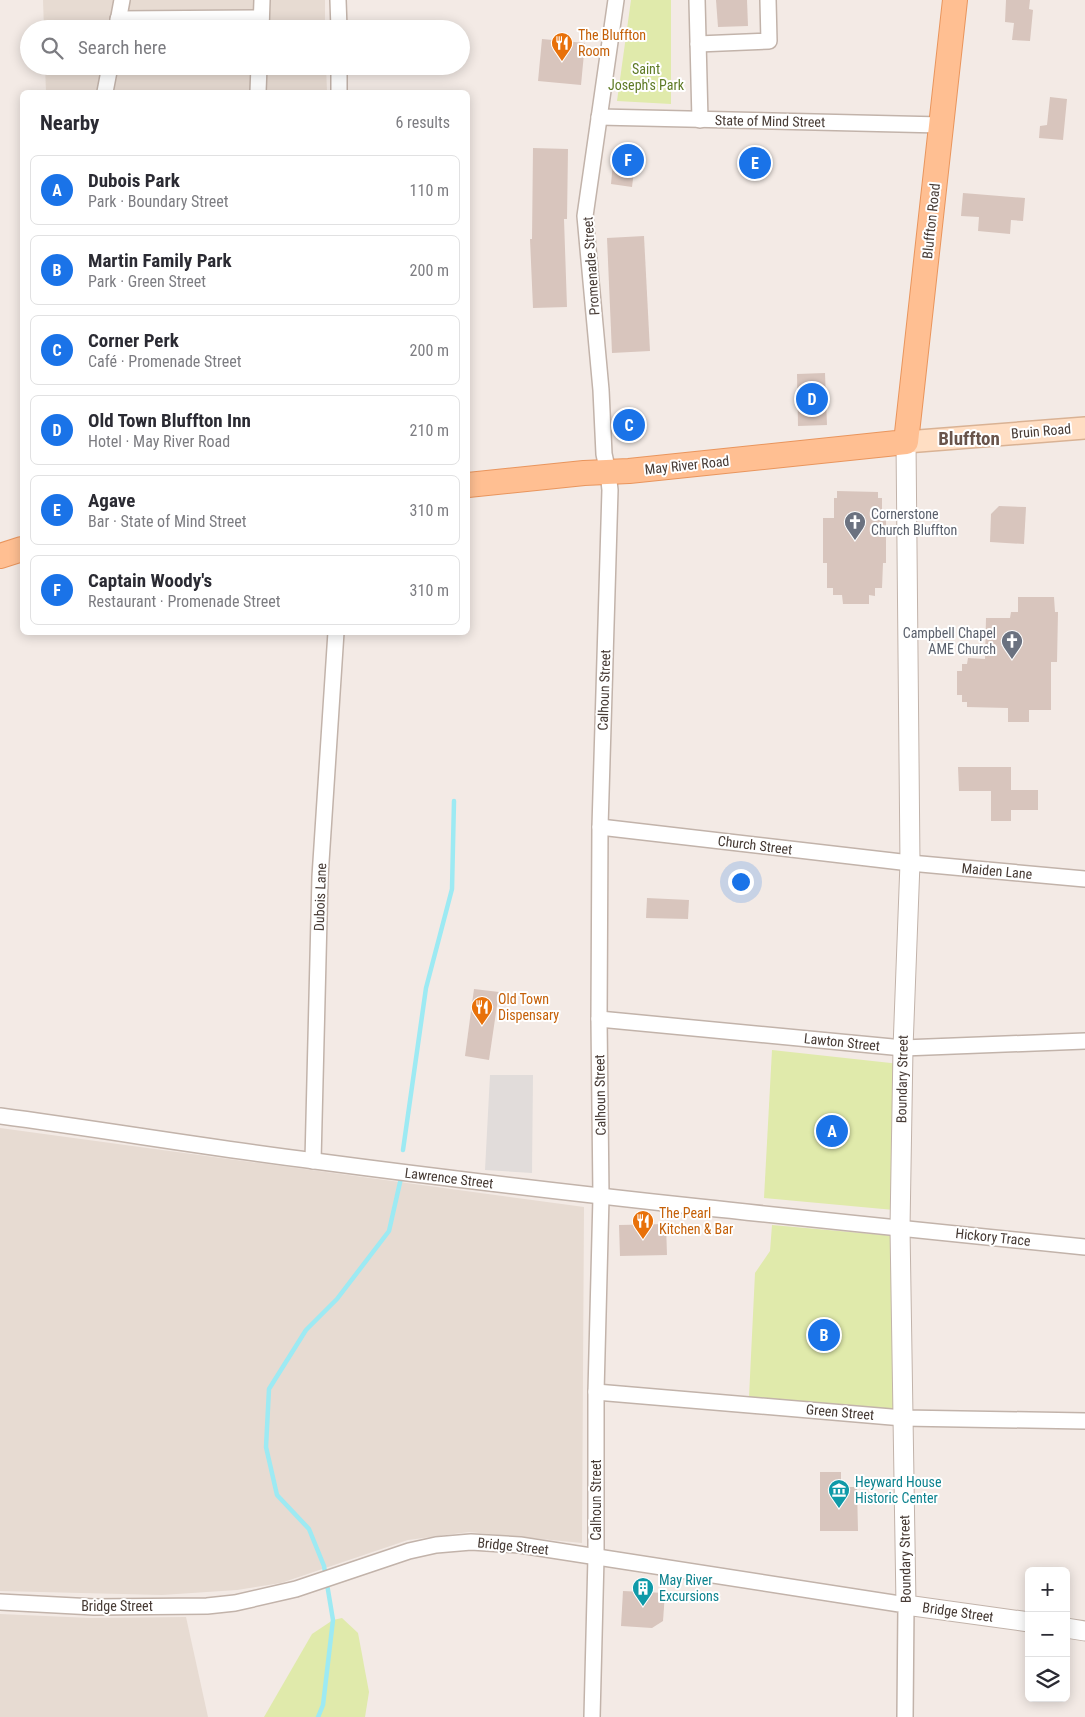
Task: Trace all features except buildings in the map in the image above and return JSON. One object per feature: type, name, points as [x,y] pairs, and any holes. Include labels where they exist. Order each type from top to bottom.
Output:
[{"type":"main road","name":"Bluffton Road","points":[[906,442],[954,0]]},
{"type":"main road","name":"Bruin Road","points":[[906,442],[1085,428]]},
{"type":"main road","name":"May River Road","points":[[470,485],[906,442]]},
{"type":"main road","points":[[0,556],[20,550]]},
{"type":"street","points":[[118,20],[122,0]]},
{"type":"street","points":[[261,20],[262,0]]},
{"type":"street","points":[[338,0],[338,20]]},
{"type":"street","name":"Promenade Street","points":[[608,472],[604,454],[601,390],[585,216],[616,0]]},
{"type":"street","points":[[697,0],[700,120]]},
{"type":"street","points":[[698,44],[770,41],[768,0]]},
{"type":"street","points":[[105,90],[108,75]]},
{"type":"street","points":[[258,90],[259,75]]},
{"type":"street","points":[[339,75],[339,90]]},
{"type":"street","name":"State of Mind Street","points":[[599,117],[941,125]]},
{"type":"street","name":"Boundary Street","points":[[905,1717],[906,1604],[900,1228],[902,1048],[910,863],[906,442]]},
{"type":"street","name":"Calhoun Street","points":[[592,1717],[596,1557],[596,1392],[601,1197],[599,1018],[600,828],[610,490],[608,472]]},
{"type":"street","name":"Dubois Lane","points":[[313,1161],[320,876],[336,635]]},
{"type":"street","name":"Church Street","points":[[600,828],[910,863]]},
{"type":"street","name":"Maiden Lane","points":[[910,863],[1085,879]]},
{"type":"street","name":"Lawton Street","points":[[599,1018],[902,1048],[1085,1041]]},
{"type":"street","name":"Lawrence Street","points":[[0,1116],[110,1130],[313,1161],[601,1197],[900,1228]]},
{"type":"street","name":"Hickory Trace","points":[[900,1228],[1085,1247]]},
{"type":"street","name":"Green Street","points":[[596,1392],[903,1418],[1085,1421]]},
{"type":"street","name":"Bridge Street","points":[[0,1602],[94,1607],[207,1606],[253,1600],[296,1589],[408,1551],[436,1545],[470,1542],[520,1545],[1025,1621]]},
{"type":"street","points":[[1070,1629],[1085,1631]]},
{"type":"shaded area","points":[[43,0],[325,0],[325,20],[44,20]]},
{"type":"shaded area","points":[[45,75],[326,75],[327,90],[46,90]]},
{"type":"shaded area","points":[[490,1075],[533,1075],[532,1173],[485,1170]]},
{"type":"shaded area","points":[[0,1128],[584,1207],[582,1543],[469,1532],[408,1540],[281,1583],[237,1590],[162,1595],[0,1591]]},
{"type":"shaded area","points":[[0,1614],[91,1618],[186,1617],[208,1717],[0,1717]]},
{"type":"green space","name":"Saint Joseph's Park","points":[[631,0],[671,0],[671,104],[617,101]]},
{"type":"green space","points":[[772,1050],[900,1064],[894,1210],[764,1198]]},
{"type":"green space","points":[[772,1225],[895,1236],[897,1410],[749,1397],[755,1273],[770,1251]]},
{"type":"green space","points":[[342,1618],[358,1633],[369,1692],[365,1717],[264,1717],[312,1634],[333,1620]]},
{"type":"waterway","points":[[403,1150],[426,988],[452,889],[454,801]]},
{"type":"waterway","points":[[318,1717],[323,1705],[333,1620],[324,1566],[309,1529],[277,1495],[266,1447],[269,1389],[306,1330],[337,1299],[389,1231],[401,1178]]},
{"type":"place","name":"The Bluffton Room","points":[[562,62]]},
{"type":"place","name":"Captain Woody's","points":[[628,160]]},
{"type":"place","name":"Agave","points":[[755,163]]},
{"type":"place","name":"Old Town Bluffton Inn","points":[[812,399]]},
{"type":"place","name":"Corner Perk","points":[[629,425]]},
{"type":"place","name":"Cornerstone Church Bluffton","points":[[855,541]]},
{"type":"place","name":"Campbell Chapel AME Church","points":[[1012,660]]},
{"type":"place","name":"Old Town Dispensary","points":[[482,1026]]},
{"type":"place","name":"Dubois Park","points":[[832,1131]]},
{"type":"place","name":"The Pearl Kitchen & Bar","points":[[643,1240]]},
{"type":"place","name":"Martin Family Park","points":[[824,1335]]},
{"type":"place","name":"Heyward House Historic Center","points":[[839,1509]]},
{"type":"place","name":"May River Excursions","points":[[643,1607]]},
{"type":"district","name":"Bluffton","points":[[969,438]]}]
